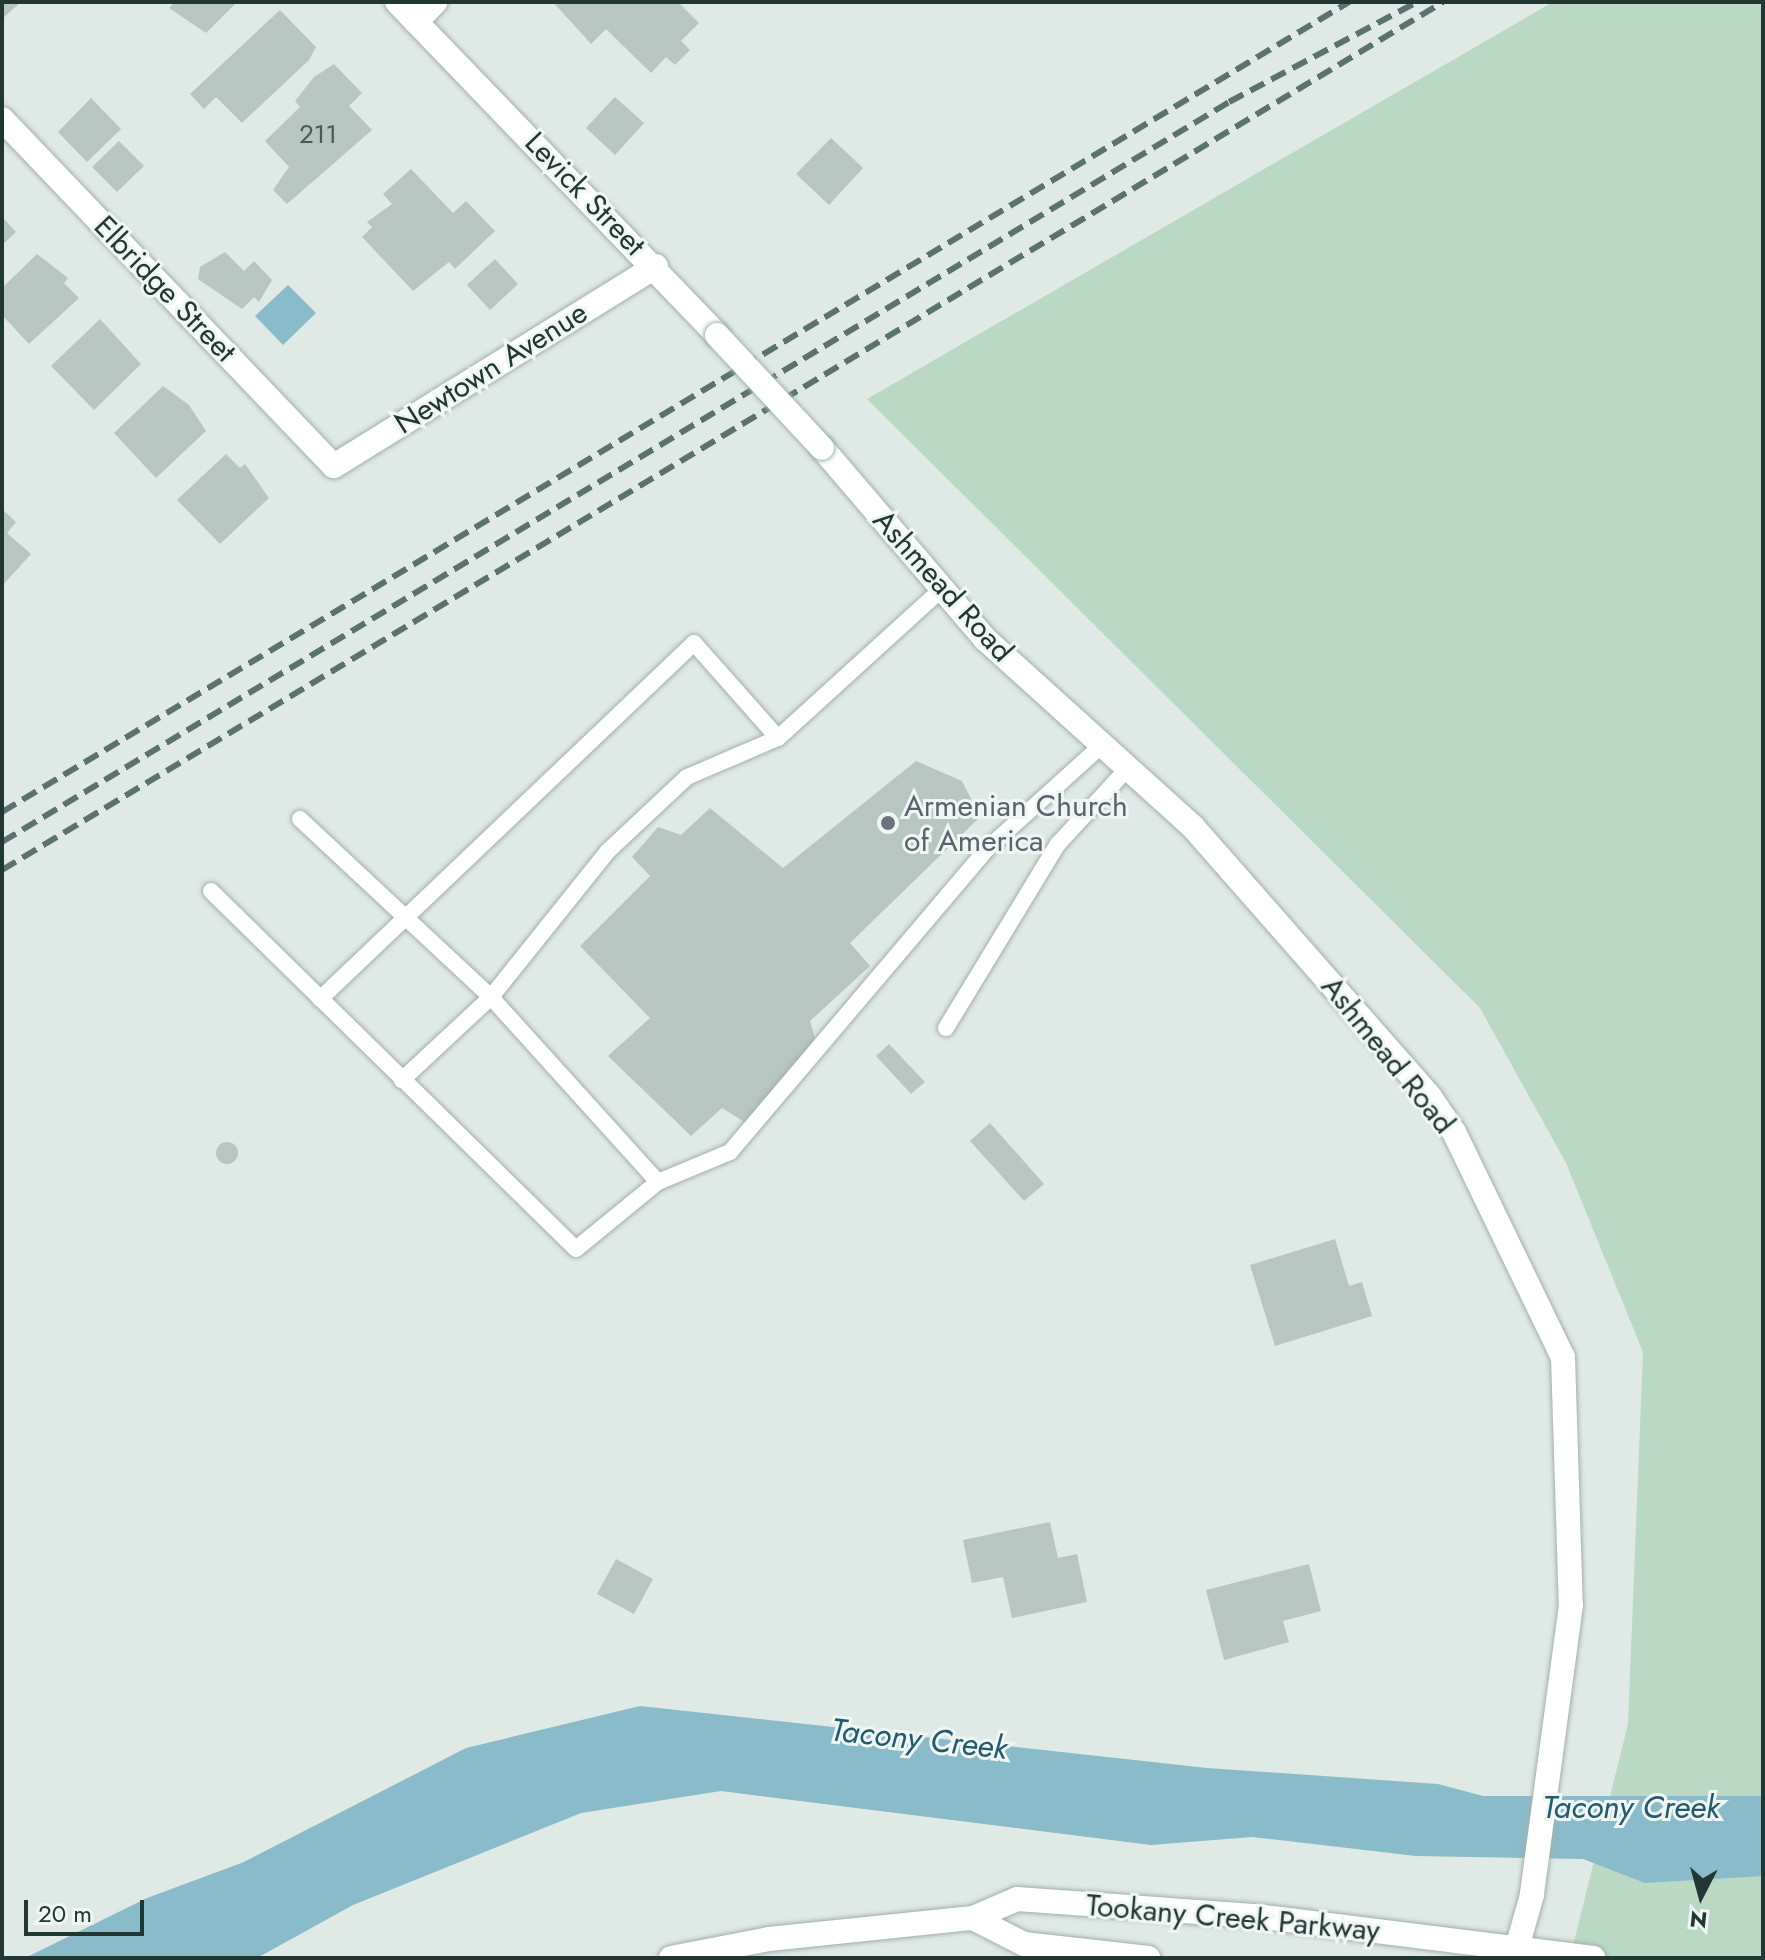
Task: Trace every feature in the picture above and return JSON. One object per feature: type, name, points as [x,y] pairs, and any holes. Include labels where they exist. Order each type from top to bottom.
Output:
[{"type":"street","name":"Levick Street","points":[[397,2],[656,266],[769,390]]},
{"type":"street","points":[[416,22],[435,2]]},
{"type":"street","name":"Elbridge Street","points":[[2,119],[327,459]]},
{"type":"street","name":"Newtown Avenue","points":[[327,459],[334,466],[656,266]]},
{"type":"street","name":"Ashmead Road","points":[[769,390],[942,589],[1102,745],[1193,827],[1430,1097],[1454,1132],[1563,1357],[1571,1605],[1532,1895],[1515,1953]]},
{"type":"street","name":"Tookany Creek Parkway","points":[[671,1958],[783,1937],[973,1918],[1017,1899],[1256,1916],[1515,1953],[1593,1958]]},
{"type":"street","name":"Tookany Creek Parkway","points":[[973,1918],[1024,1944],[1148,1958]]},
{"type":"lane","points":[[402,1080],[491,997],[608,851],[687,777],[778,738],[942,589]]},
{"type":"lane","points":[[320,999],[694,643],[778,738]]},
{"type":"lane","points":[[211,891],[576,1249],[658,1182],[730,1152],[988,848],[1102,745]]},
{"type":"lane","points":[[946,1028],[1058,844],[1128,768]]},
{"type":"lane","points":[[300,819],[491,997],[658,1182]]},
{"type":"green space","points":[[1553,2],[1763,2],[1763,1958],[1570,1958],[1628,1724],[1643,1352],[1566,1163],[1480,1008],[867,399]]},
{"type":"water","points":[[288,285],[316,313],[283,345],[255,316]]},
{"type":"water","name":"Tacony Creek","points":[[640,1706],[1207,1768],[1438,1784],[1483,1796],[1763,1796],[1763,1876],[1645,1883],[1583,1859],[1416,1856],[1252,1837],[1151,1845],[721,1791],[581,1813],[353,1905],[257,1958],[25,1958],[147,1898],[244,1862],[466,1748]]},
{"type":"building","points":[[2,2],[21,2],[2,19]]},
{"type":"building","points":[[175,2],[237,2],[206,33],[169,8]]},
{"type":"building","points":[[553,2],[678,2],[699,23],[681,41],[690,50],[675,65],[666,57],[651,73],[606,29],[591,44]]},
{"type":"building","points":[[280,10],[316,47],[309,60],[242,123],[216,97],[204,109],[190,94]]},
{"type":"building","points":[[334,64],[362,93],[349,106],[372,130],[287,204],[273,190],[289,167],[265,141],[300,107],[295,101],[314,77]]},
{"type":"building","points":[[615,97],[644,123],[615,155],[586,128]]},
{"type":"building","points":[[91,98],[121,129],[87,162],[58,132]]},
{"type":"building","points":[[831,138],[863,168],[829,205],[796,174]]},
{"type":"building","points":[[119,141],[144,166],[117,192],[92,167]]},
{"type":"building","points":[[411,169],[453,213],[466,201],[495,231],[455,269],[449,262],[413,291],[362,237],[372,227],[367,222],[392,204],[383,194]]},
{"type":"building","points":[[2,217],[16,232],[2,245]]},
{"type":"building","points":[[225,252],[244,271],[254,261],[272,280],[259,302],[254,297],[242,309],[198,279],[200,267]]},
{"type":"building","points":[[37,254],[68,278],[64,283],[79,298],[29,344],[2,315],[2,288]]},
{"type":"building","points":[[495,259],[518,284],[490,310],[467,285]]},
{"type":"building","points":[[100,319],[141,364],[94,410],[51,366]]},
{"type":"building","points":[[163,386],[189,405],[206,431],[156,478],[114,433]]},
{"type":"building","points":[[226,454],[240,468],[245,464],[269,498],[220,544],[177,500]]},
{"type":"building","points":[[2,509],[16,522],[7,533],[31,554],[2,586]]},
{"type":"building","points":[[916,761],[962,781],[980,817],[850,943],[870,966],[810,1021],[817,1044],[746,1123],[722,1108],[691,1136],[608,1056],[650,1018],[580,946],[650,876],[632,857],[658,827],[681,835],[710,808],[783,868]]},
{"type":"building","points":[[889,1044],[925,1082],[911,1094],[876,1056]]},
{"type":"building","points":[[990,1123],[1044,1184],[1024,1201],[970,1141]]},
{"type":"building","points":[[227,1142],[235,1145],[238,1153],[235,1161],[227,1164],[219,1161],[216,1153],[219,1145]]},
{"type":"building","points":[[1335,1239],[1349,1286],[1362,1282],[1372,1316],[1275,1346],[1250,1265]]},
{"type":"building","points":[[1050,1522],[1058,1558],[1077,1554],[1087,1602],[1012,1618],[1003,1577],[972,1583],[963,1540]]},
{"type":"building","points":[[616,1559],[653,1579],[634,1614],[597,1594]]},
{"type":"building","points":[[1309,1564],[1321,1611],[1283,1621],[1289,1642],[1224,1660],[1206,1590]]},
{"type":"railway","points":[[2,812],[1349,2]]},
{"type":"railway","points":[[2,842],[1229,102],[1417,2]]},
{"type":"railway","points":[[2,870],[1443,2]]},
{"type":"place","name":"Armenian Church of America","points":[[888,823]]}]
